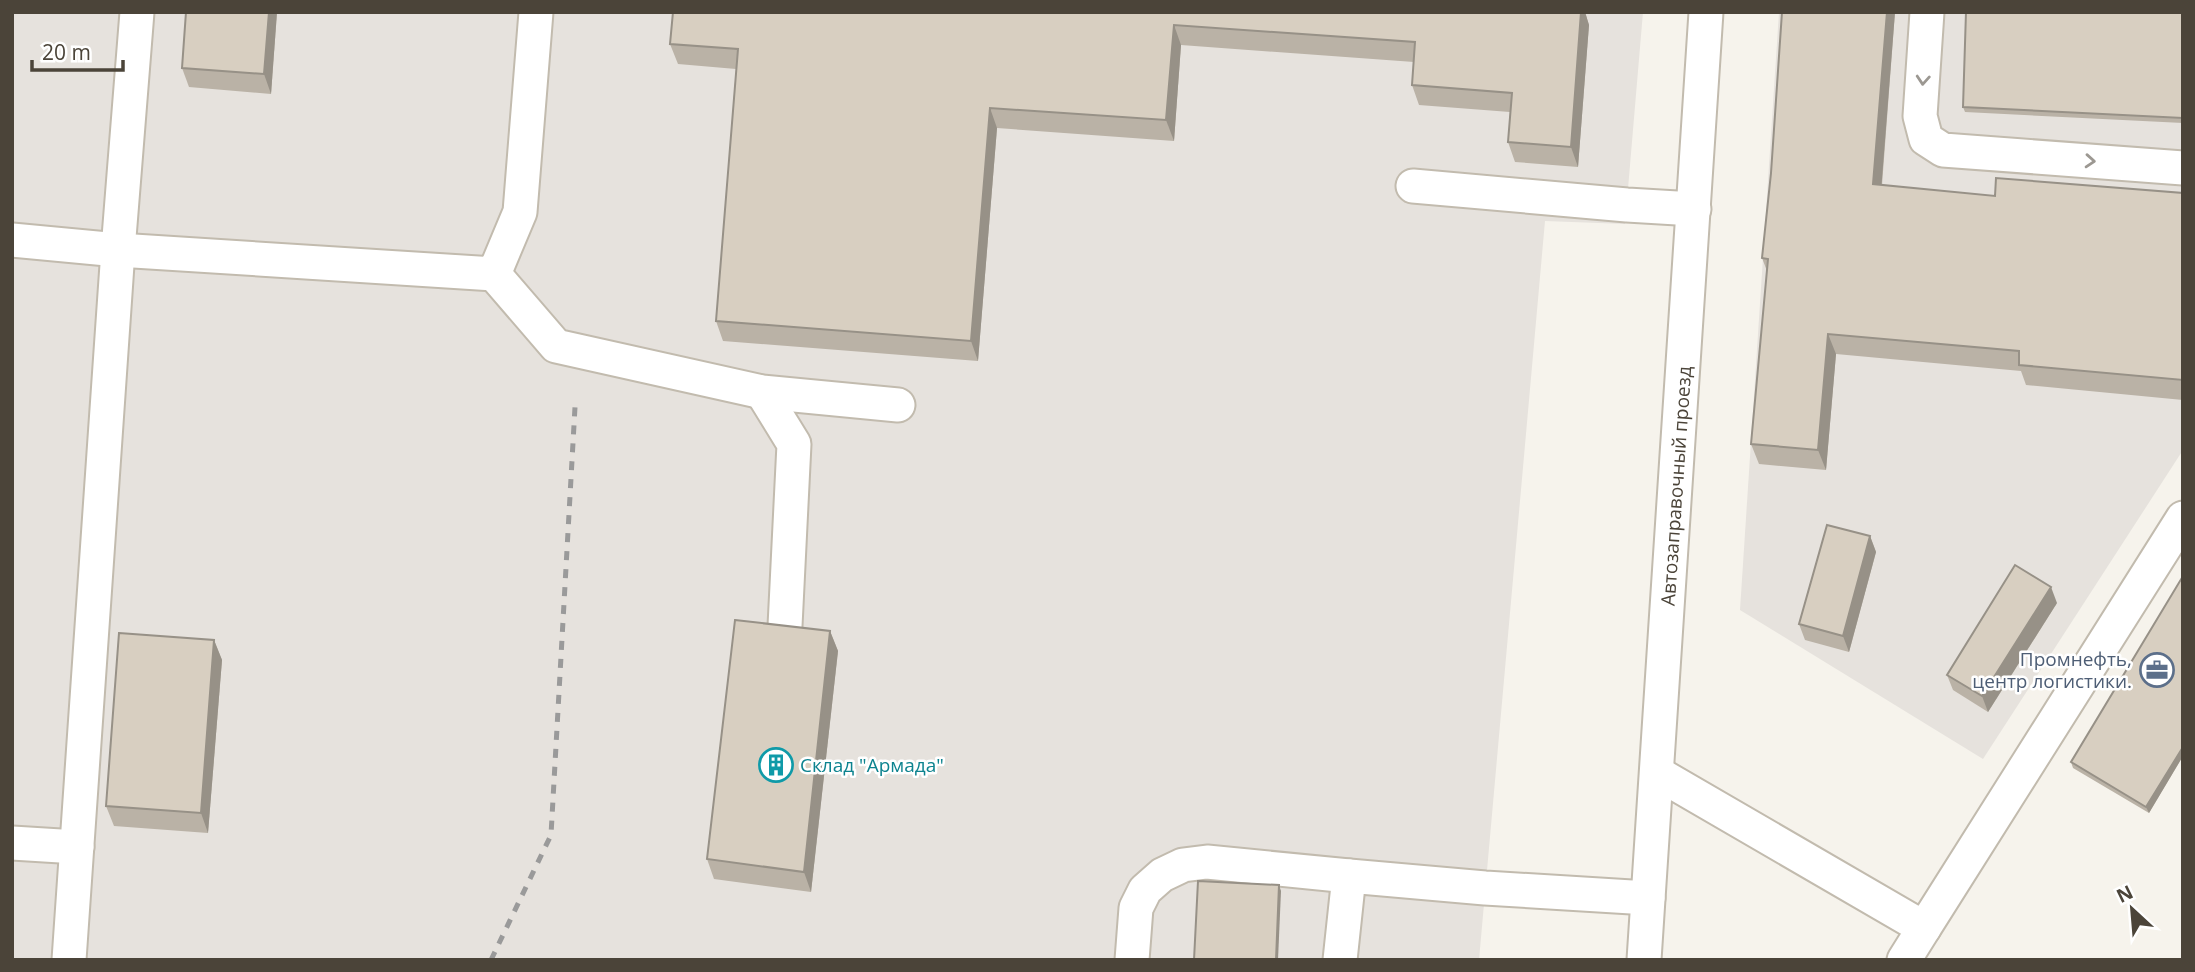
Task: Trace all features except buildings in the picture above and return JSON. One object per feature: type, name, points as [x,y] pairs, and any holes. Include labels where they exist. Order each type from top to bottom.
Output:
[{"type":"street","points":[[69,960],[137,12]]},
{"type":"street","points":[[494,274],[520,212],[536,12]]},
{"type":"street","name":"Автозаправочный проезд","points":[[1644,960],[1706,12]]},
{"type":"street","points":[[1927,12],[1920,116],[1926,139],[1944,150],[2183,168]]},
{"type":"street","points":[[1413,186],[1694,209]]},
{"type":"street","points":[[12,240],[118,250],[494,274],[556,345],[762,393],[898,405]]},
{"type":"street","points":[[762,393],[794,444],[785,626]]},
{"type":"street","points":[[1904,960],[2183,518]]},
{"type":"street","points":[[1657,774],[1924,929]]},
{"type":"street","points":[[12,844],[77,847]]},
{"type":"street","points":[[1132,960],[1136,908],[1145,890],[1162,875],[1183,866],[1207,862],[1485,888],[1648,898]]},
{"type":"street","points":[[1340,960],[1349,876]]},
{"type":"shaded area","points":[[12,12],[1643,12],[1625,224],[1545,221],[1479,960],[12,960]]},
{"type":"shaded area","points":[[1779,12],[2183,12],[2183,450],[1983,759],[1740,610]]},
{"type":"railway","points":[[491,960],[551,835],[575,407]]},
{"type":"place","name":"Промнефть, центр логистики.","points":[[2157,670]]},
{"type":"place","name":"Склад \"Армада\"","points":[[776,765]]}]
